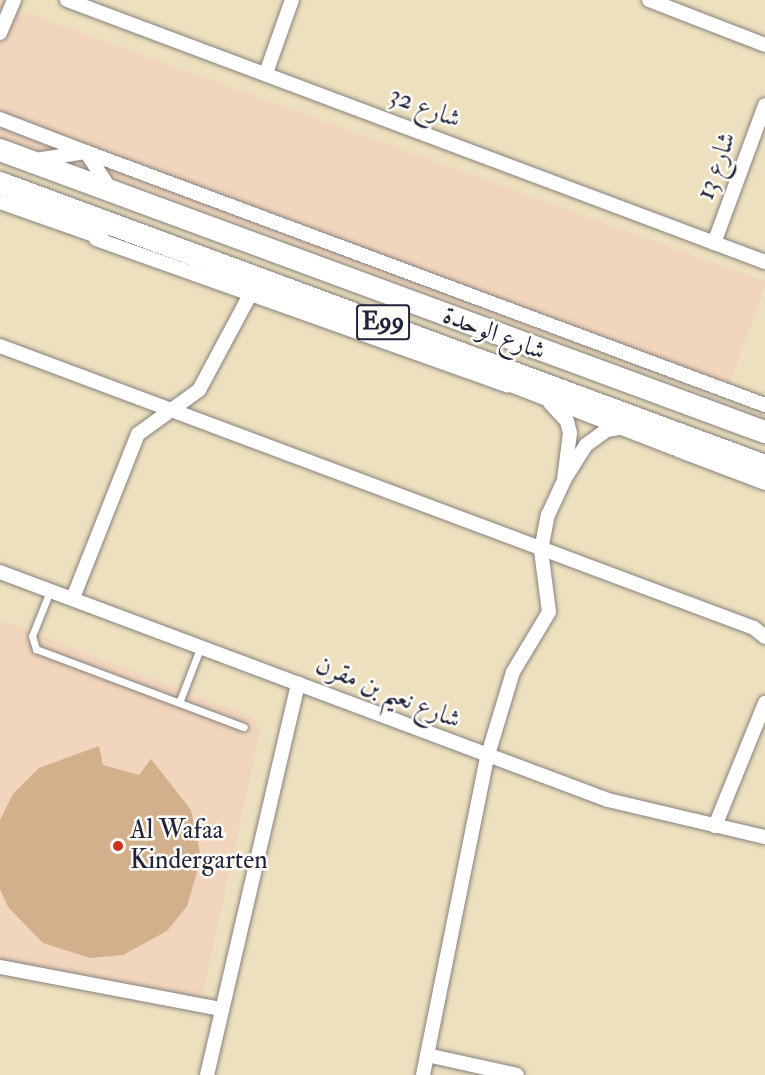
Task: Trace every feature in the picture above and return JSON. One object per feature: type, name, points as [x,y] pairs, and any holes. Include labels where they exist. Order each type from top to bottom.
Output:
[{"type":"main road","name":"شارع الوحدة","points":[[0,150],[190,218],[765,432]]},
{"type":"main road","name":"شارع الوحدة","points":[[0,183],[151,236],[765,466]]},
{"type":"main road","points":[[151,236],[208,245],[211,234],[190,218]]},
{"type":"street","points":[[0,33],[14,0]]},
{"type":"street","name":"شارع 32","points":[[68,0],[765,262]]},
{"type":"street","points":[[266,73],[292,0]]},
{"type":"street","points":[[648,0],[765,45]]},
{"type":"street","name":"شارع 13","points":[[714,243],[765,105]]},
{"type":"street","points":[[0,119],[765,405]]},
{"type":"street","points":[[29,162],[86,152]]},
{"type":"street","points":[[86,152],[110,189]]},
{"type":"street","points":[[0,202],[250,296],[547,399],[765,483]]},
{"type":"street","points":[[96,238],[151,236]]},
{"type":"street","points":[[73,598],[129,450],[138,434],[170,408],[199,390],[209,376],[250,296]]},
{"type":"street","points":[[0,346],[754,628],[765,637]]},
{"type":"street","points":[[474,356],[508,386]]},
{"type":"street","points":[[547,399],[567,421],[570,433],[564,480]]},
{"type":"street","points":[[423,1075],[487,758],[513,672],[549,612],[541,550],[548,515],[564,480],[598,435],[623,430]]},
{"type":"street","points":[[674,448],[708,445]]},
{"type":"street","name":"شارع نعيم بن مقرن","points":[[0,572],[298,683],[487,758],[608,800],[765,837]]},
{"type":"street","points":[[207,1075],[298,683]]},
{"type":"street","points":[[715,826],[765,703]]},
{"type":"street","points":[[0,967],[221,1009]]},
{"type":"street","points":[[427,1055],[517,1075]]},
{"type":"lane","points":[[50,590],[32,636],[36,650],[244,727]]},
{"type":"lane","points":[[179,703],[201,646]]},
{"type":"shaded area","points":[[0,3],[765,281],[765,287],[724,400],[0,136]]},
{"type":"shaded area","name":"Al Wafaa Kindergarten","points":[[0,620],[254,718],[260,732],[203,993],[192,1002],[0,960]]},
{"type":"building","points":[[99,746],[103,765],[139,775],[151,759],[191,810],[201,858],[187,906],[167,931],[123,955],[90,958],[43,943],[8,907],[0,889],[0,820],[13,794],[39,768]]},
{"type":"place","name":"Al Wafaa Kindergarten","points":[[118,846]]}]
